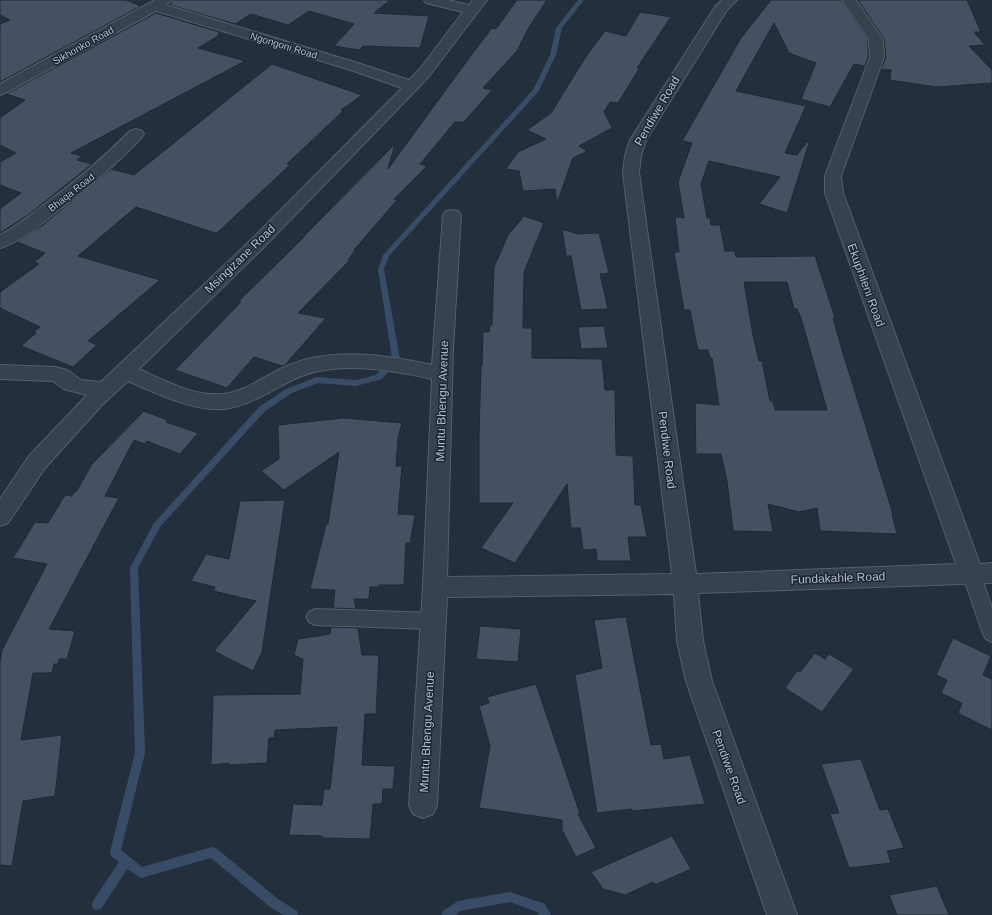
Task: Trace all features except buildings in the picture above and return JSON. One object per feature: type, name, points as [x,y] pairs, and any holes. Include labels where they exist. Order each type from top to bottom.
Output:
[{"type":"street","points":[[431,0],[476,5]]},
{"type":"street","name":"Pendiwe Road","points":[[730,0],[722,7],[638,140],[633,156],[631,173],[685,584],[690,640],[699,681],[782,915]]},
{"type":"street","name":"Ekuphileni Road","points":[[849,0],[868,26],[876,40],[877,57],[833,176],[834,193],[982,573]]},
{"type":"street","name":"Ngongoni Road","points":[[160,3],[412,86]]},
{"type":"street","name":"Sikhonko Road","points":[[0,90],[160,3]]},
{"type":"street","name":"Msingizane Road","points":[[0,517],[37,462],[105,390],[258,242],[412,86],[425,72],[476,5]]},
{"type":"street","name":"Bhaqa Road","points":[[0,242],[34,221],[99,171],[136,134]]},
{"type":"street","name":"Muntu Bhengu Avenue","points":[[423,805],[435,587],[443,374],[452,215]]},
{"type":"street","points":[[124,371],[180,394],[222,402],[238,398],[300,369],[317,363],[340,361],[420,369],[443,374]]},
{"type":"street","points":[[0,372],[55,374],[63,376],[67,382],[78,386],[105,390]]},
{"type":"street","name":"Fundakahle Road","points":[[685,584],[982,573]]},
{"type":"street","points":[[435,587],[685,584]]},
{"type":"lane","points":[[982,573],[992,634]]},
{"type":"lane","points":[[315,617],[433,621]]},
{"type":"waterway","points":[[293,915],[274,903],[212,852],[141,873],[115,852],[140,753],[134,568],[157,525],[262,409],[289,391],[317,380],[356,383],[379,377],[396,359],[381,269],[386,255],[536,91],[553,55],[559,28],[581,0]]},
{"type":"waterway","points":[[97,905],[126,861]]},
{"type":"waterway","points":[[447,915],[458,906],[510,897],[541,908],[546,915]]}]
